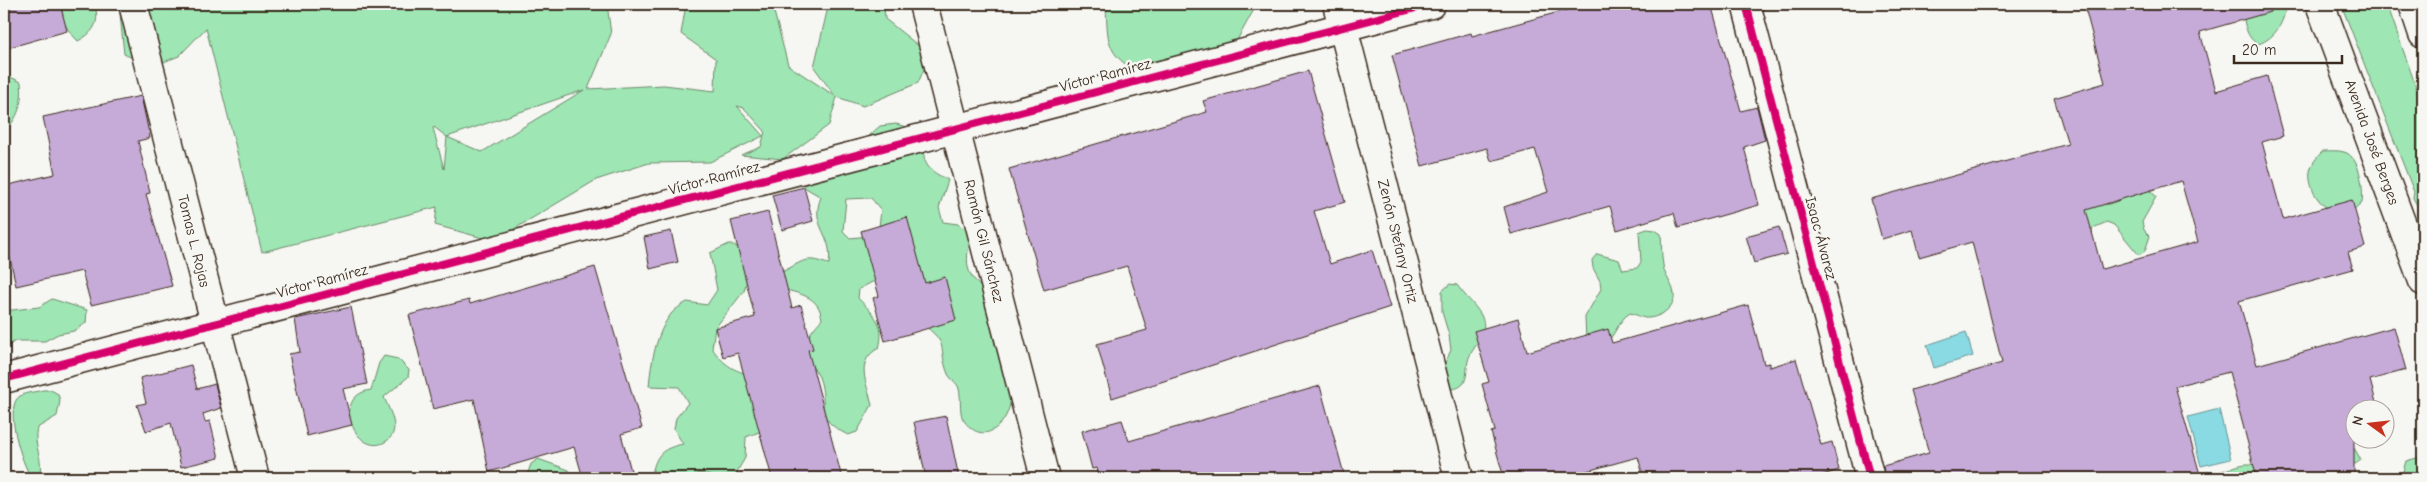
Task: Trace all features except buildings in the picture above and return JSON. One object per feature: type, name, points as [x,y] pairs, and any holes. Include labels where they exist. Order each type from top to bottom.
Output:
[{"type":"street","name":"Tomas L. Rojas","points":[[133,4],[254,478]]},
{"type":"street","name":"Ramón Gil Sánchez","points":[[923,4],[1044,478]]},
{"type":"street","name":"Víctor Ramírez","points":[[4,380],[955,129],[1340,15],[1431,4]]},
{"type":"street","name":"Isaac Álvarez","points":[[1746,4],[1870,478]]},
{"type":"street","name":"Avenida José Berges","points":[[2320,4],[2423,281]]},
{"type":"street","points":[[2413,4],[2423,34]]},
{"type":"street","name":"Zenón Stefany Ortiz","points":[[1340,15],[1459,478]]},
{"type":"green space","points":[[63,4],[94,4],[97,16],[95,26],[84,38],[78,41],[65,24],[62,10]]},
{"type":"green space","points":[[119,4],[607,4],[611,34],[588,89],[664,85],[715,91],[716,59],[681,34],[686,4],[773,8],[788,65],[835,96],[814,67],[828,7],[830,4],[884,4],[885,19],[930,55],[918,83],[863,106],[837,97],[829,125],[783,159],[741,155],[761,147],[765,131],[744,108],[737,106],[763,136],[710,162],[649,163],[596,180],[494,241],[435,225],[437,207],[262,252],[206,28],[179,56],[151,67],[124,54]],"holes":[[[584,90],[482,152],[447,137]],[[434,127],[447,137],[444,169],[433,128]]]},
{"type":"green space","points":[[1109,4],[1257,4],[1231,51],[1188,55],[1128,66],[1111,48],[1106,9]]},
{"type":"green space","points":[[2242,4],[2286,4],[2284,17],[2274,34],[2258,44],[2253,41],[2247,32]]},
{"type":"green space","points":[[2341,4],[2387,4],[2423,107],[2423,216],[2413,198],[2414,192]]},
{"type":"green space","points":[[4,74],[21,82],[21,89],[19,109],[13,121],[4,132]]},
{"type":"green space","points":[[896,124],[914,129],[924,143],[925,162],[931,170],[948,180],[939,208],[943,222],[958,224],[972,234],[967,263],[969,271],[988,301],[995,344],[1007,368],[1011,385],[1008,412],[1004,420],[991,431],[984,433],[973,430],[963,419],[959,389],[948,374],[940,341],[921,323],[879,227],[881,210],[871,198],[846,199],[843,231],[850,238],[869,236],[876,280],[859,289],[858,298],[877,320],[881,332],[879,348],[871,353],[864,366],[865,381],[872,405],[857,432],[848,435],[837,429],[825,416],[822,387],[819,377],[808,359],[805,348],[810,334],[822,319],[817,305],[801,294],[779,288],[783,271],[799,263],[811,260],[829,264],[830,254],[828,245],[818,216],[821,197],[804,187],[818,169],[854,149],[880,126]]},
{"type":"green space","points":[[2323,151],[2344,152],[2354,160],[2357,166],[2360,174],[2362,203],[2350,214],[2325,207],[2314,193],[2310,180],[2310,170]]},
{"type":"green space","points":[[2144,188],[2152,192],[2156,197],[2142,222],[2144,230],[2150,236],[2145,251],[2139,255],[2114,225],[2107,222],[2093,228],[2091,236],[2081,211],[2094,205],[2118,201],[2130,191]]},
{"type":"green space","points":[[1647,229],[1655,230],[1661,234],[1664,269],[1674,294],[1672,304],[1665,312],[1655,317],[1645,318],[1630,313],[1605,344],[1586,340],[1585,317],[1601,289],[1592,260],[1597,254],[1619,260],[1623,270],[1637,268],[1641,262],[1639,232]]},
{"type":"green space","points":[[729,244],[747,250],[750,270],[744,291],[715,328],[712,348],[726,364],[743,373],[757,377],[778,430],[759,432],[746,437],[745,458],[735,475],[716,477],[698,473],[696,478],[651,478],[660,454],[669,448],[683,444],[674,429],[676,418],[688,403],[679,387],[649,386],[658,339],[671,314],[679,307],[687,302],[707,305],[717,290],[710,253]]},
{"type":"green space","points":[[1450,284],[1457,285],[1476,308],[1481,315],[1484,329],[1468,361],[1465,381],[1458,387],[1450,389],[1442,377],[1445,363],[1451,350],[1449,335],[1442,312],[1442,291]]},
{"type":"green space","points":[[52,299],[87,310],[86,323],[74,331],[58,334],[45,341],[15,341],[4,349],[4,311],[39,307]]},
{"type":"green space","points":[[384,356],[398,359],[409,370],[408,377],[384,397],[393,421],[393,433],[385,442],[375,445],[365,441],[357,434],[352,424],[350,413],[352,403],[358,395],[371,390],[379,363]]},
{"type":"green space","points":[[43,390],[51,390],[58,394],[60,401],[57,416],[37,428],[36,440],[41,465],[39,477],[31,477],[19,448],[13,411],[15,402],[20,396]]},
{"type":"green space","points":[[2344,443],[2344,450],[2355,450],[2361,460],[2344,468],[2322,472],[2279,474],[2274,478],[2196,478],[2207,472],[2220,472],[2238,465],[2251,464],[2258,466]]},
{"type":"green space","points":[[2417,458],[2423,459],[2423,478],[2401,478],[2406,461]]},
{"type":"green space","points":[[538,459],[569,470],[572,478],[526,478],[531,464]]},
{"type":"water","points":[[1966,332],[1973,356],[1934,368],[1927,345]]},
{"type":"water","points":[[2219,409],[2231,459],[2201,466],[2188,417]]},
{"type":"cycle path","points":[[4,379],[1431,4]]},
{"type":"cycle path","points":[[1746,4],[1870,478]]}]
